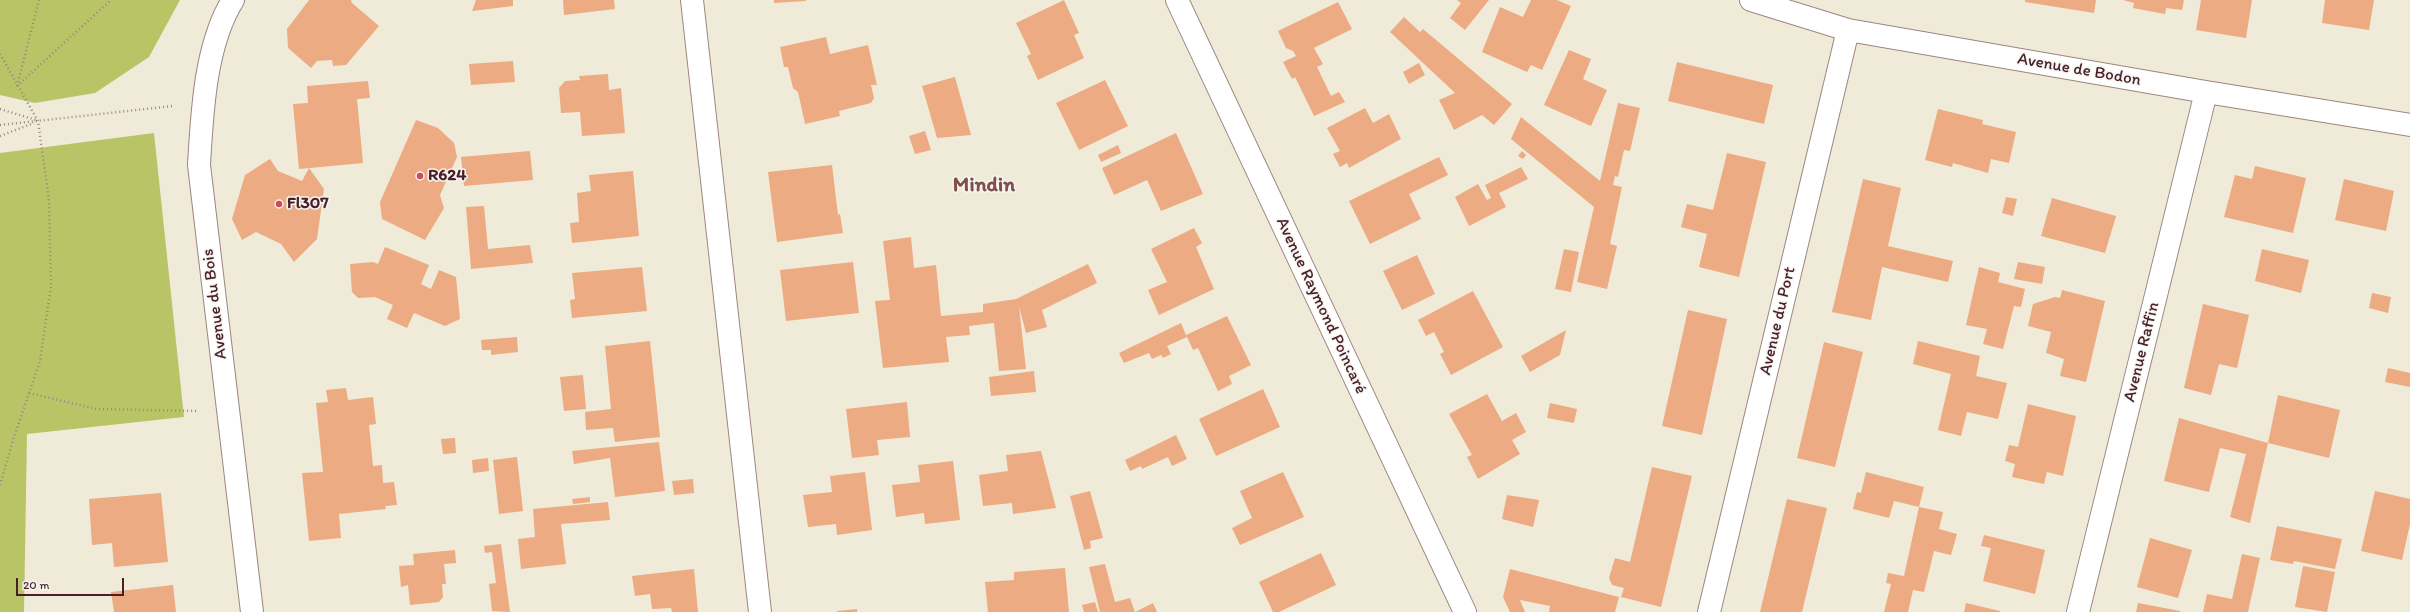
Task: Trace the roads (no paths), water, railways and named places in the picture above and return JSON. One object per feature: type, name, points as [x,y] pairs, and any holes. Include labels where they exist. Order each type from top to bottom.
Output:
[{"type":"street","name":"Avenue du Bois","points":[[233,0],[224,14],[209,69],[203,103],[199,165],[227,412],[252,612]]},
{"type":"street","points":[[692,0],[760,612]]},
{"type":"street","name":"Avenue Raymond Poincaré","points":[[1177,0],[1465,612]]},
{"type":"street","name":"Avenue de Bodon","points":[[1751,0],[1848,30],[2206,92],[2410,125]]},
{"type":"street","name":"Avenue du Port","points":[[1709,612],[1848,30]]},
{"type":"street","name":"Avenue Raffin","points":[[2078,612],[2206,92]]},
{"type":"place","name":"R624","points":[[420,176]]},
{"type":"place","name":"Fl307","points":[[279,204]]},
{"type":"district","name":"Mindin","points":[[984,186]]}]
